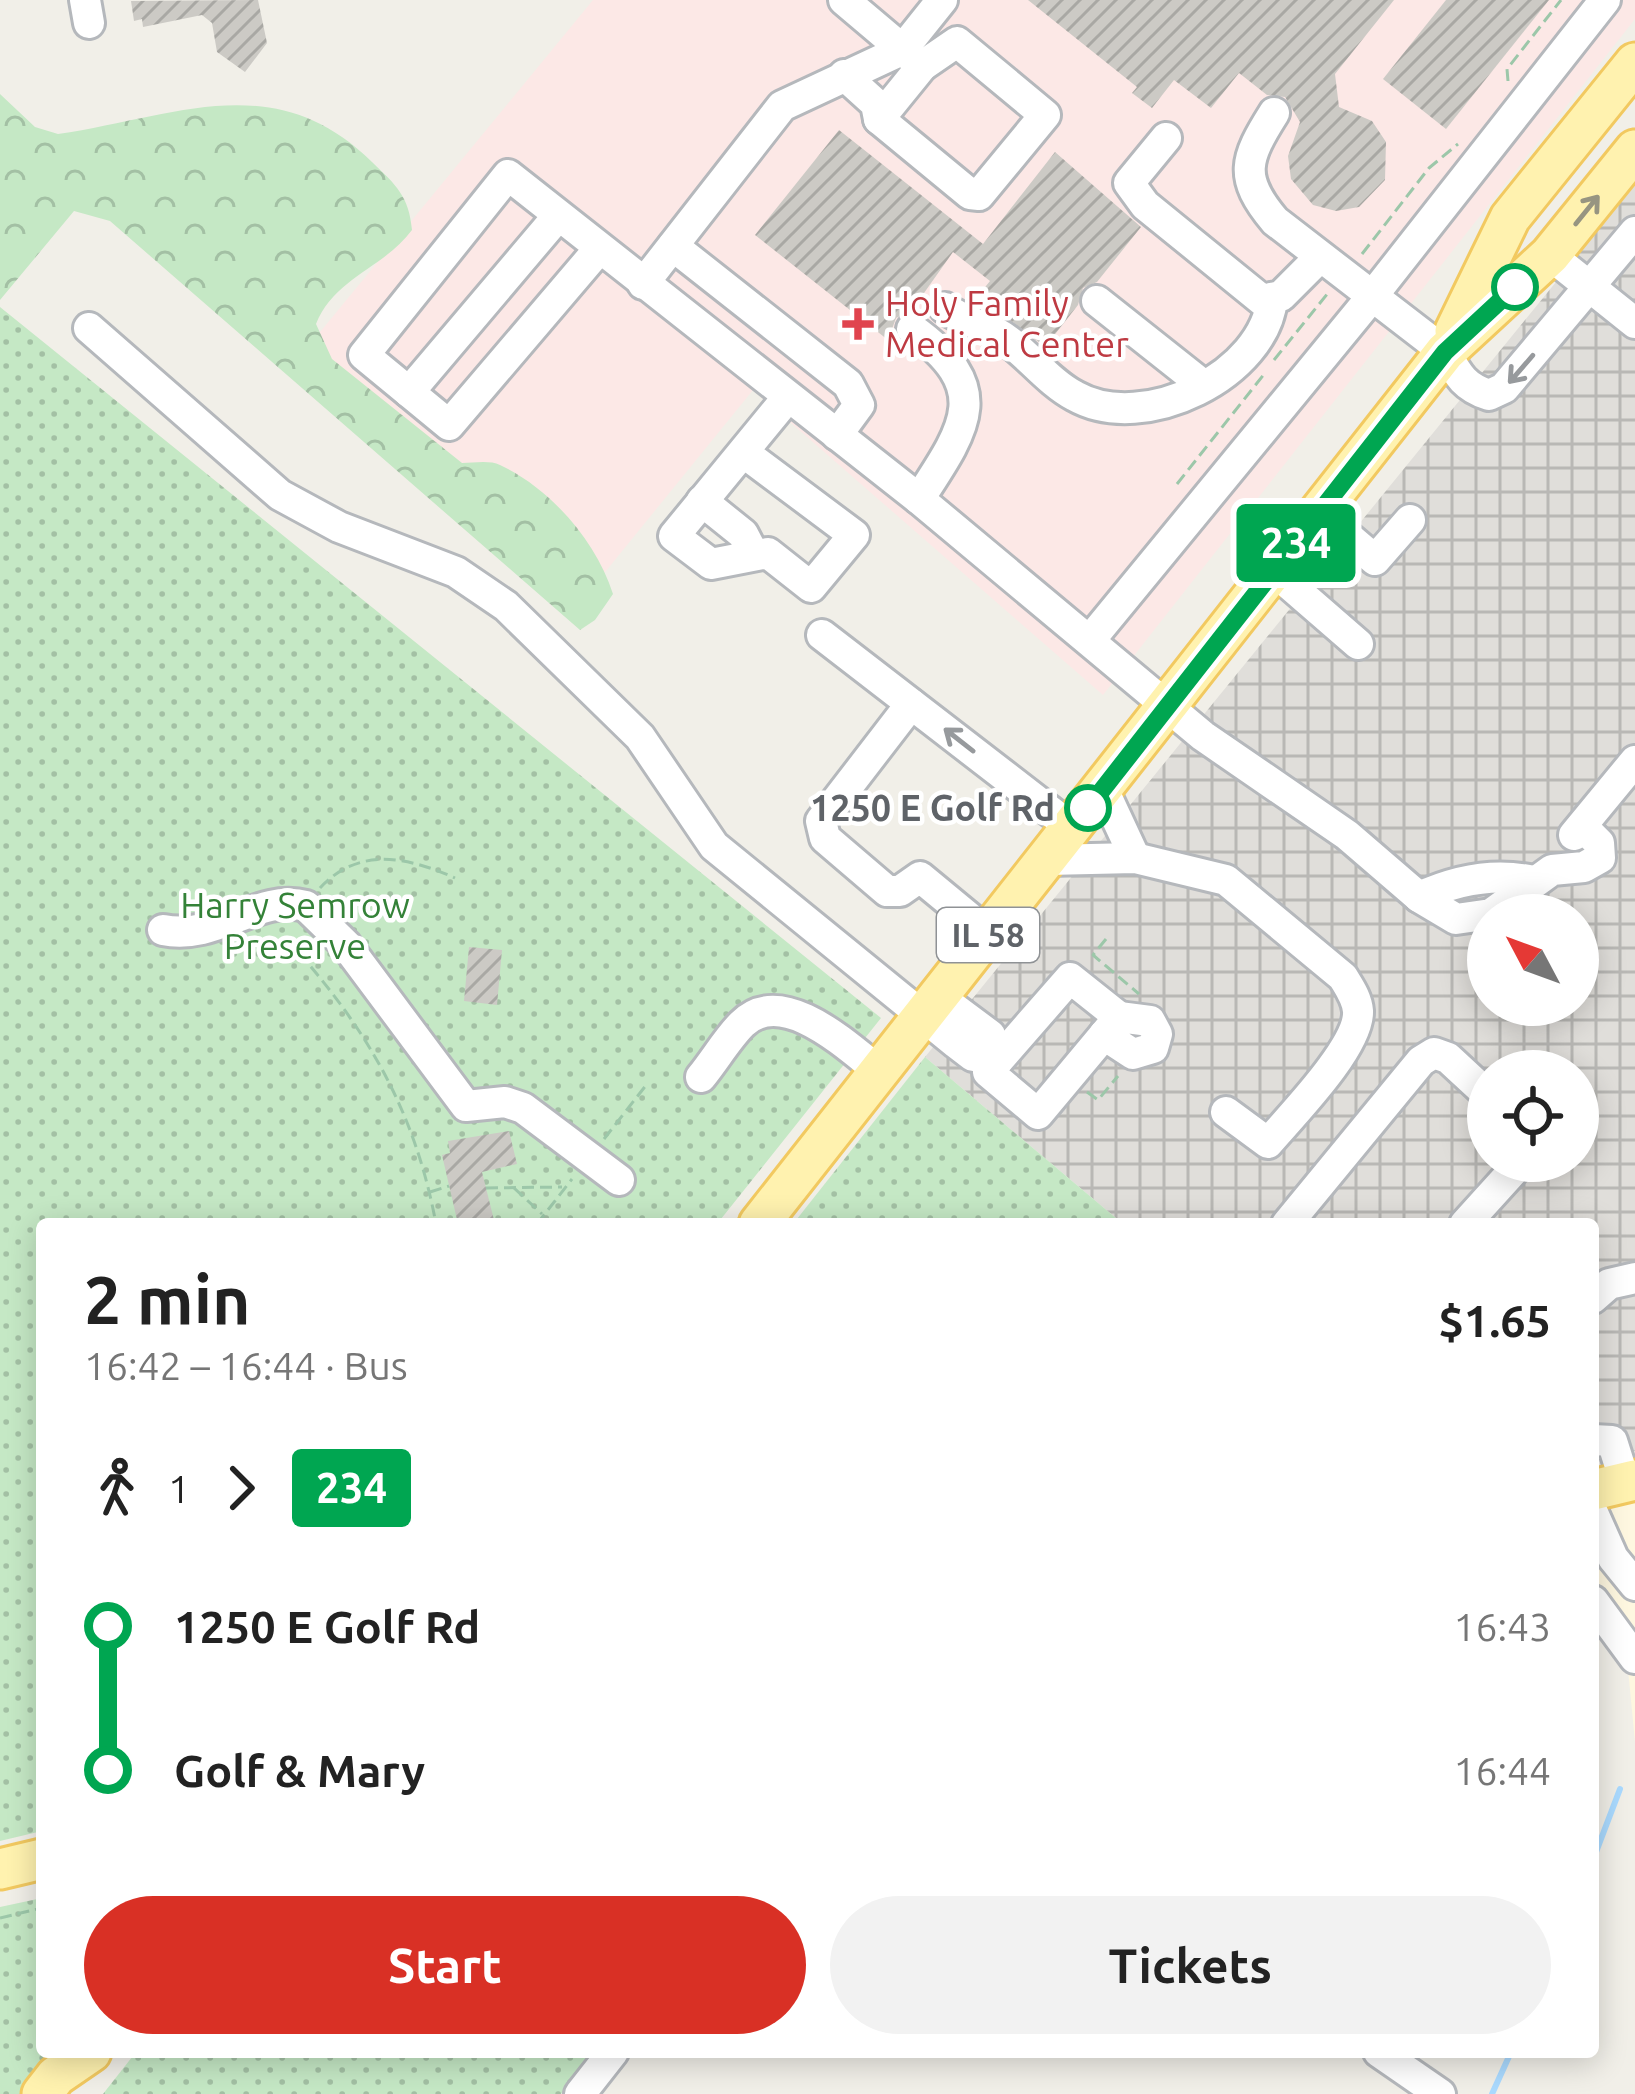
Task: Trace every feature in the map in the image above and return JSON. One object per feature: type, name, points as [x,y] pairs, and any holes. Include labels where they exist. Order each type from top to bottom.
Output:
[{"type":"main road","name":"IL 58","points":[[1445,352],[1510,218],[1635,63]]},
{"type":"main road","name":"IL 58","points":[[764,1218],[1445,352],[1550,255],[1635,150]]},
{"type":"main road","points":[[0,1869],[36,1860]]},
{"type":"main road","points":[[42,2094],[56,2076],[85,2058]]},
{"type":"main road","points":[[86,2094],[94,2058]]},
{"type":"street","points":[[844,0],[912,58]]},
{"type":"street","points":[[879,118],[942,0]]},
{"type":"street","points":[[1090,640],[1372,297],[1605,0]]},
{"type":"street","points":[[644,284],[782,106],[844,75],[957,42],[1045,115],[980,195],[970,194],[879,118],[876,104],[844,75]]},
{"type":"street","points":[[1274,113],[1251,149],[1248,170],[1256,198],[1332,267],[1445,352],[1462,382],[1489,395],[1504,388],[1635,232]]},
{"type":"street","points":[[1166,138],[1130,183],[1145,206],[1262,300],[1332,267]]},
{"type":"street","points":[[599,249],[449,425],[364,355],[508,176],[919,499],[1168,706],[1347,835],[1419,897],[1456,919],[1491,914],[1552,870],[1584,867],[1600,858],[1599,843],[1578,830],[1635,761]]},
{"type":"street","points":[[409,392],[558,216]]},
{"type":"street","points":[[673,246],[848,384],[859,405],[837,435]]},
{"type":"street","points":[[1550,255],[1634,319]]},
{"type":"street","points":[[945,308],[973,327],[992,330],[1077,398],[1127,407],[1203,385],[1254,349],[1270,323],[1273,298]]},
{"type":"street","points":[[1097,301],[1203,385]]},
{"type":"street","points":[[89,328],[206,436],[280,495],[339,526],[456,572],[506,606],[640,737],[714,846],[931,1007],[973,1056],[995,1058]]},
{"type":"street","points":[[912,328],[950,356],[966,396],[956,442],[919,499]]},
{"type":"street","points":[[743,452],[854,536],[812,586],[768,553],[711,564],[674,536],[788,397]]},
{"type":"street","points":[[702,501],[743,534],[753,553]]},
{"type":"street","points":[[1320,513],[1375,560],[1410,520]]},
{"type":"street","points":[[1274,571],[1358,644]]},
{"type":"street","points":[[822,635],[1072,828]]},
{"type":"street","points":[[911,704],[821,820],[825,838],[887,891],[900,891],[920,877],[988,934]]},
{"type":"street","points":[[1103,789],[1135,858]]},
{"type":"street","points":[[1047,860],[1135,858],[1226,880],[1343,977],[1354,995],[1356,1025],[1340,1055],[1268,1143],[1226,1112]]},
{"type":"street","points":[[163,930],[186,934],[214,929],[271,905],[306,906],[346,945],[466,1106],[505,1102],[523,1108],[619,1180]]},
{"type":"street","points":[[1070,977],[1112,1026],[1038,1114],[988,1072],[995,1058],[1070,977]]},
{"type":"street","points":[[701,1077],[743,1022],[761,1011],[777,1010],[794,1018],[804,1036],[874,1079]]},
{"type":"street","points":[[1292,1218],[1421,1061],[1434,1053],[1448,1058],[1467,1076]]},
{"type":"street","points":[[1470,1218],[1503,1182]]},
{"type":"street","points":[[1599,1293],[1609,1284],[1635,1278]]},
{"type":"street","points":[[1599,1440],[1612,1441],[1618,1484]]},
{"type":"street","points":[[1599,1522],[1624,1556],[1635,1586]]},
{"type":"street","points":[[1599,1609],[1635,1658]]},
{"type":"street","points":[[580,2094],[608,2058]]},
{"type":"street","points":[[1388,2058],[1430,2088]]},
{"type":"path","points":[[1508,82],[1507,69],[1562,0]]},
{"type":"path","points":[[1177,484],[1332,267],[1460,142]]},
{"type":"path","points":[[306,906],[332,875],[363,861],[416,860],[455,878]]},
{"type":"path","points":[[299,953],[370,1041],[415,1134],[435,1218]]},
{"type":"path","points":[[430,1192],[449,1186]]},
{"type":"path","points":[[514,1186],[543,1216]]},
{"type":"path","points":[[486,1188],[566,1188]]},
{"type":"path","points":[[0,1918],[36,1909]]},
{"type":"shaded area","name":"Holy Family Medical Center","points":[[593,0],[1635,0],[1635,19],[1103,695],[753,390],[584,598],[302,354]]},
{"type":"shaded area","points":[[1635,185],[1635,1451],[1599,1459],[1599,1218],[1116,1218],[925,1057]]},
{"type":"shaded area","points":[[1635,1493],[1635,1742],[1628,1669],[1599,1633],[1599,1502]]},
{"type":"green space","points":[[0,94],[35,127],[58,134],[183,110],[260,106],[298,115],[335,133],[372,162],[400,192],[412,230],[324,308],[316,324],[332,359],[462,463],[500,465],[554,502],[583,536],[613,594],[595,620],[580,630],[110,221],[74,211],[0,300]]},
{"type":"green space","name":"Harry Semrow Preserve","points":[[0,307],[881,1018],[722,1218],[36,1218],[36,1832],[0,1841]]},
{"type":"green space","points":[[925,1057],[1116,1218],[798,1218]]},
{"type":"green space","points":[[36,1899],[36,2058],[56,2058],[27,2094],[0,2094],[0,1907]]},
{"type":"green space","points":[[131,2058],[589,2058],[561,2094],[103,2094]]},
{"type":"building","points":[[258,0],[267,43],[245,72],[217,52],[212,23],[202,15],[143,27],[142,19],[134,21],[131,1]]},
{"type":"building","points":[[1028,0],[1394,0],[1335,74],[1339,107],[1372,121],[1386,142],[1385,180],[1359,207],[1336,211],[1313,205],[1291,179],[1288,156],[1300,122],[1285,97],[1267,95],[1239,73],[1211,108],[1174,80],[1152,108],[1132,93],[1137,87]]},
{"type":"building","points":[[1446,0],[1549,0],[1446,129],[1383,79]]},
{"type":"building","points":[[839,130],[983,244],[1055,152],[1141,227],[1097,282],[1083,288],[1078,305],[1045,347],[1005,316],[973,302],[990,281],[953,252],[912,310],[896,318],[888,340],[755,235]]},
{"type":"building","points":[[469,947],[502,950],[497,1005],[464,1001]]},
{"type":"building","points":[[509,1131],[517,1164],[482,1172],[494,1218],[457,1218],[442,1155],[450,1153],[448,1141]]},
{"type":"waterway","points":[[1599,1844],[1620,1789]]},
{"type":"waterway","points":[[1492,2094],[1508,2058]]},
{"type":"bus line","name":"234","points":[[1088,808],[1445,352],[1515,287]]},
{"type":"place","name":"Holy Family Medical Center","points":[[858,324]]},
{"type":"place","name":"1250 E Golf Rd","points":[[1088,808]]}]
